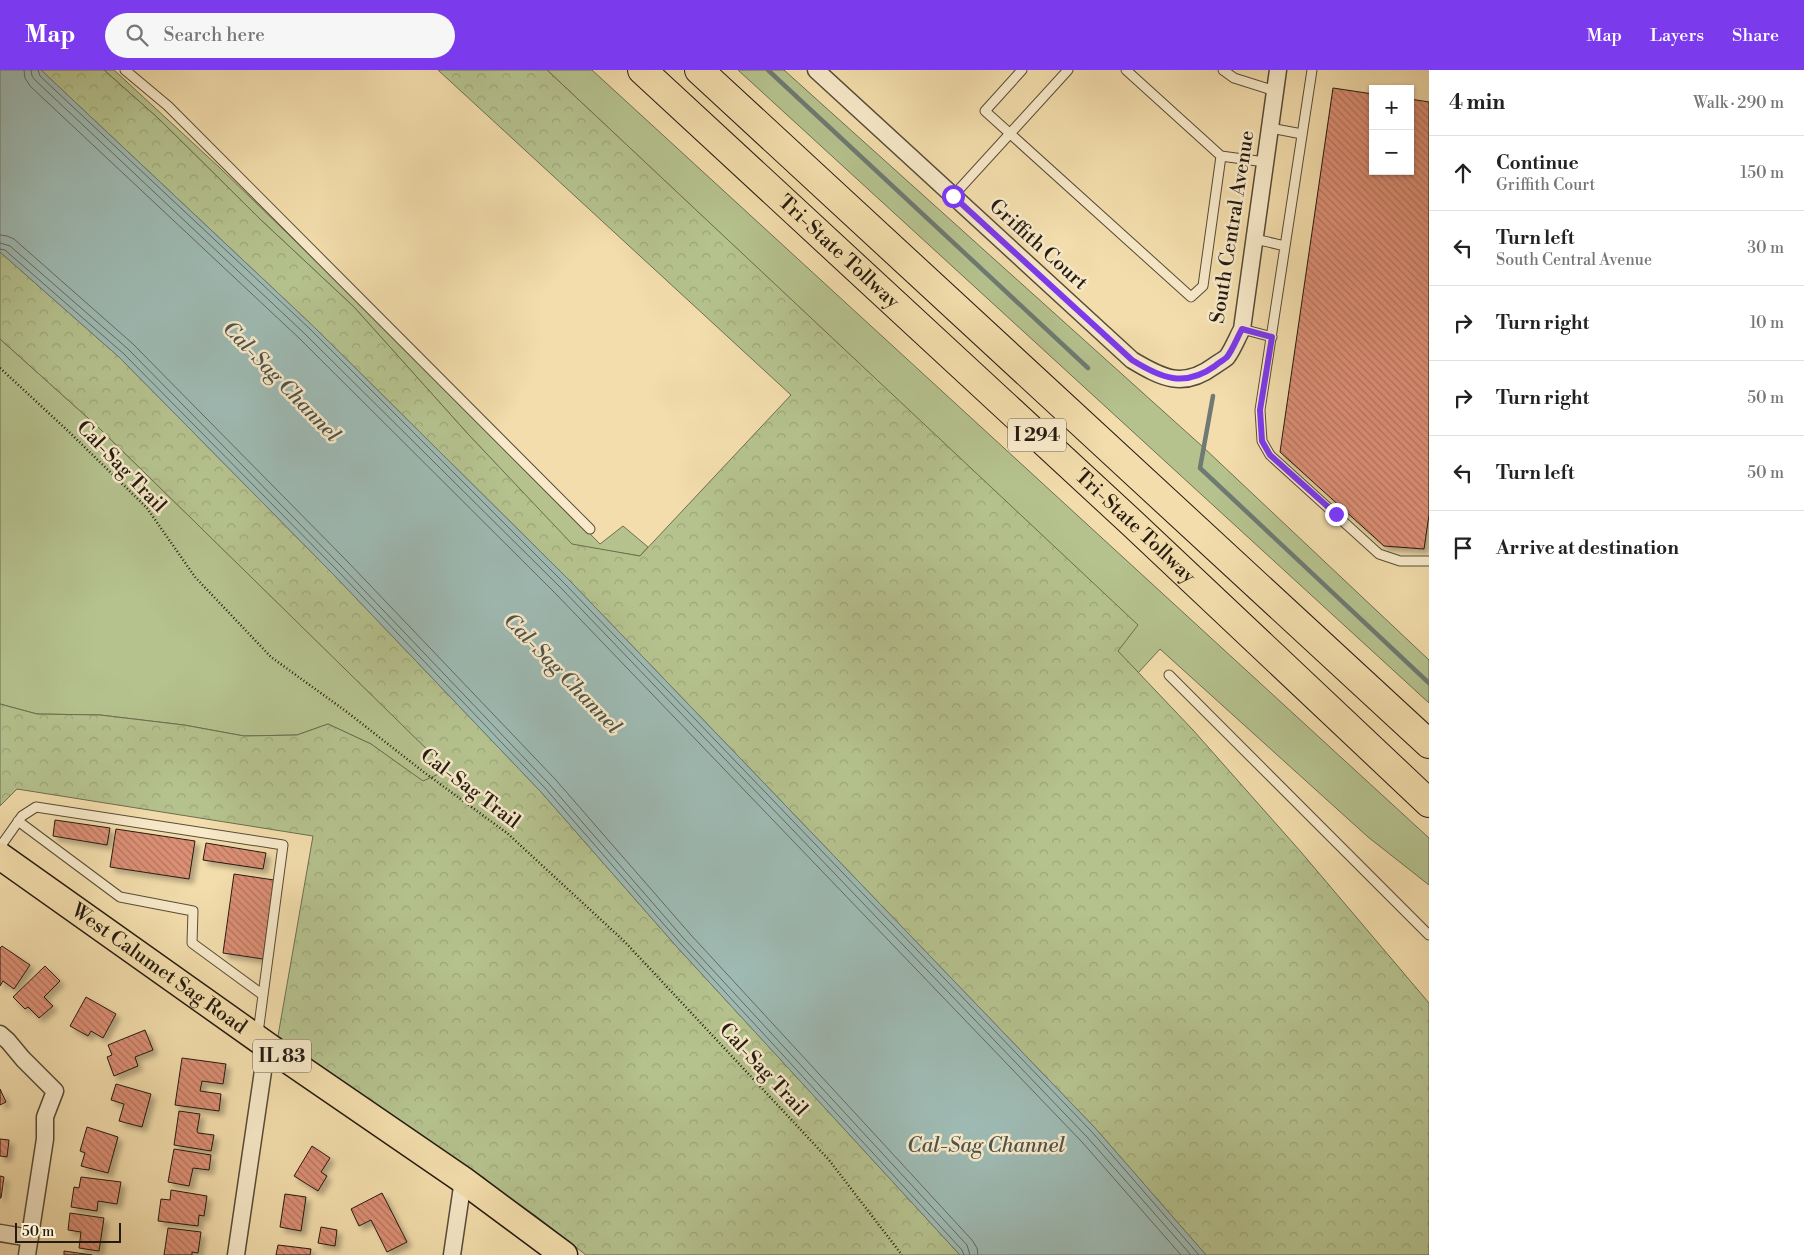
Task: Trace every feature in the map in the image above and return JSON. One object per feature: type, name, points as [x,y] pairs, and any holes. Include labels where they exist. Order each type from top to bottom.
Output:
[{"type":"highway","name":"Tri-State Tollway","points":[[642,70],[1132,523],[1429,803]]},
{"type":"highway","name":"Tri-State Tollway","points":[[699,70],[1429,744]]},
{"type":"main road","name":"West Calumet Sag Road","points":[[0,856],[264,1044],[463,1180],[564,1255]]},
{"type":"street","name":"Griffith Court","points":[[816,70],[1132,360],[1153,372],[1169,378],[1188,378],[1202,375]]},
{"type":"street","name":"South Central Avenue","points":[[1202,375],[1227,356],[1242,329],[1278,70]]},
{"type":"street","points":[[0,1034],[55,1091],[45,1117],[45,1139],[27,1255]]},
{"type":"street","points":[[236,1255],[263,1072],[264,1044]]},
{"type":"street","points":[[452,1255],[463,1180]]},
{"type":"street","points":[[0,1233],[30,1238]]},
{"type":"lane","points":[[125,70],[168,106],[590,529]]},
{"type":"lane","points":[[1022,70],[984,111],[1191,298],[1203,286],[1222,156]]},
{"type":"lane","points":[[1126,70],[1222,156],[1265,162]]},
{"type":"lane","points":[[1223,70],[1234,78],[1275,91]]},
{"type":"lane","points":[[1312,70],[1260,410],[1262,441],[1270,455],[1379,554],[1400,561],[1429,561]]},
{"type":"lane","points":[[953,196],[1064,71]]},
{"type":"lane","points":[[1270,128],[1302,134]]},
{"type":"lane","points":[[1255,240],[1285,246]]},
{"type":"lane","points":[[1242,329],[1272,337]]},
{"type":"lane","points":[[1169,675],[1429,935]]},
{"type":"lane","points":[[0,847],[22,816],[36,807],[283,845],[263,995],[264,1044]]},
{"type":"lane","points":[[18,821],[120,896],[193,911],[192,943],[263,995]]},
{"type":"path","name":"Cal-Sag Trail","points":[[0,368],[147,508],[195,577],[271,657],[507,833],[625,942],[829,1160],[902,1255]]},
{"type":"green space","points":[[41,70],[104,70],[159,119],[261,220],[354,307],[468,434],[572,544],[640,556],[791,395],[438,70],[547,70],[1138,625],[1118,651],[1193,730],[1301,852],[1429,1003],[1429,1255],[1206,1255],[1096,1129],[570,581],[313,326]]},
{"type":"green space","points":[[104,70],[114,70],[220,168],[451,392],[600,544],[623,526],[648,547],[640,556],[572,545],[468,434],[354,307],[261,220],[159,119]]},
{"type":"green space","points":[[547,70],[592,70],[1429,838],[1429,885],[1368,837],[1160,649],[1138,673],[1117,651],[1137,625]]},
{"type":"green space","points":[[738,70],[784,70],[1203,447],[1429,660],[1429,703]]},
{"type":"green space","points":[[0,252],[120,358],[333,574],[541,792],[677,947],[960,1255],[586,1255],[536,1216],[278,1036],[313,836],[17,789],[0,806],[0,704],[37,714],[100,715],[184,725],[244,736],[297,735],[328,724],[371,744],[423,781],[441,773],[444,766],[98,427],[0,339]]},
{"type":"green space","points":[[0,339],[98,427],[418,740],[444,766],[441,773],[423,782],[371,744],[328,724],[297,735],[244,736],[184,725],[100,715],[37,714],[0,704]]},
{"type":"water","name":"Cal-Sag Channel","points":[[0,70],[41,70],[313,326],[570,581],[1096,1129],[1206,1255],[960,1255],[677,947],[541,792],[333,574],[120,358],[0,252]]},
{"type":"building","points":[[1333,88],[1369,93],[1369,175],[1414,175],[1414,100],[1429,102],[1429,515],[1424,549],[1384,546],[1280,452]]},
{"type":"building","points":[[55,820],[110,828],[107,845],[53,836]]},
{"type":"building","points":[[116,829],[195,841],[189,879],[110,867]]},
{"type":"building","points":[[206,843],[266,853],[263,869],[203,860]]},
{"type":"building","points":[[234,874],[274,880],[263,959],[223,953]]},
{"type":"building","points":[[2,946],[30,965],[14,989],[3,981],[0,986],[0,948]]},
{"type":"building","points":[[45,966],[60,981],[44,997],[53,1006],[39,1018],[28,1007],[25,1009],[13,997]]},
{"type":"building","points":[[86,997],[116,1014],[103,1038],[91,1031],[88,1036],[70,1026]]},
{"type":"building","points":[[145,1030],[153,1050],[135,1057],[138,1066],[114,1076],[107,1057],[112,1055],[108,1045]]},
{"type":"building","points":[[182,1058],[226,1064],[223,1084],[202,1081],[200,1091],[221,1094],[219,1111],[175,1105]]},
{"type":"building","points":[[116,1084],[151,1094],[142,1127],[119,1121],[124,1104],[111,1100]]},
{"type":"building","points":[[0,1089],[6,1102],[0,1105]]},
{"type":"building","points":[[179,1111],[200,1114],[197,1131],[198,1133],[214,1135],[211,1151],[174,1145]]},
{"type":"building","points":[[87,1127],[118,1137],[108,1173],[81,1166],[85,1153],[80,1151]]},
{"type":"building","points":[[0,1139],[9,1140],[7,1157],[0,1156]]},
{"type":"building","points":[[312,1146],[330,1158],[321,1172],[327,1176],[318,1191],[294,1176]]},
{"type":"building","points":[[174,1149],[211,1155],[209,1170],[193,1168],[189,1186],[168,1182]]},
{"type":"building","points":[[0,1176],[4,1177],[1,1198],[0,1198]]},
{"type":"building","points":[[81,1177],[121,1182],[117,1204],[98,1201],[97,1211],[71,1207],[74,1187],[79,1188]]},
{"type":"building","points":[[171,1190],[207,1196],[204,1216],[199,1215],[198,1226],[158,1221],[161,1199],[170,1200]]},
{"type":"building","points":[[382,1193],[407,1242],[387,1252],[371,1220],[359,1226],[351,1209]]},
{"type":"building","points":[[285,1194],[306,1197],[301,1231],[280,1227]]},
{"type":"building","points":[[70,1213],[104,1218],[99,1251],[79,1248],[81,1232],[68,1230]]},
{"type":"building","points":[[321,1227],[337,1230],[335,1246],[318,1243]]},
{"type":"building","points":[[168,1228],[201,1232],[198,1253],[192,1252],[192,1255],[164,1255]]},
{"type":"building","points":[[278,1245],[311,1249],[310,1255],[276,1255]]},
{"type":"building","points":[[64,1251],[92,1255],[64,1255]]},
{"type":"waterway","points":[[768,70],[1088,368]]},
{"type":"waterway","points":[[1213,396],[1200,468],[1429,683]]},
{"type":"route","points":[[953,196],[1132,360],[1153,372],[1169,378],[1188,378],[1202,375],[1227,356],[1242,329],[1272,337],[1260,410],[1262,441],[1270,455],[1336,514]]}]
